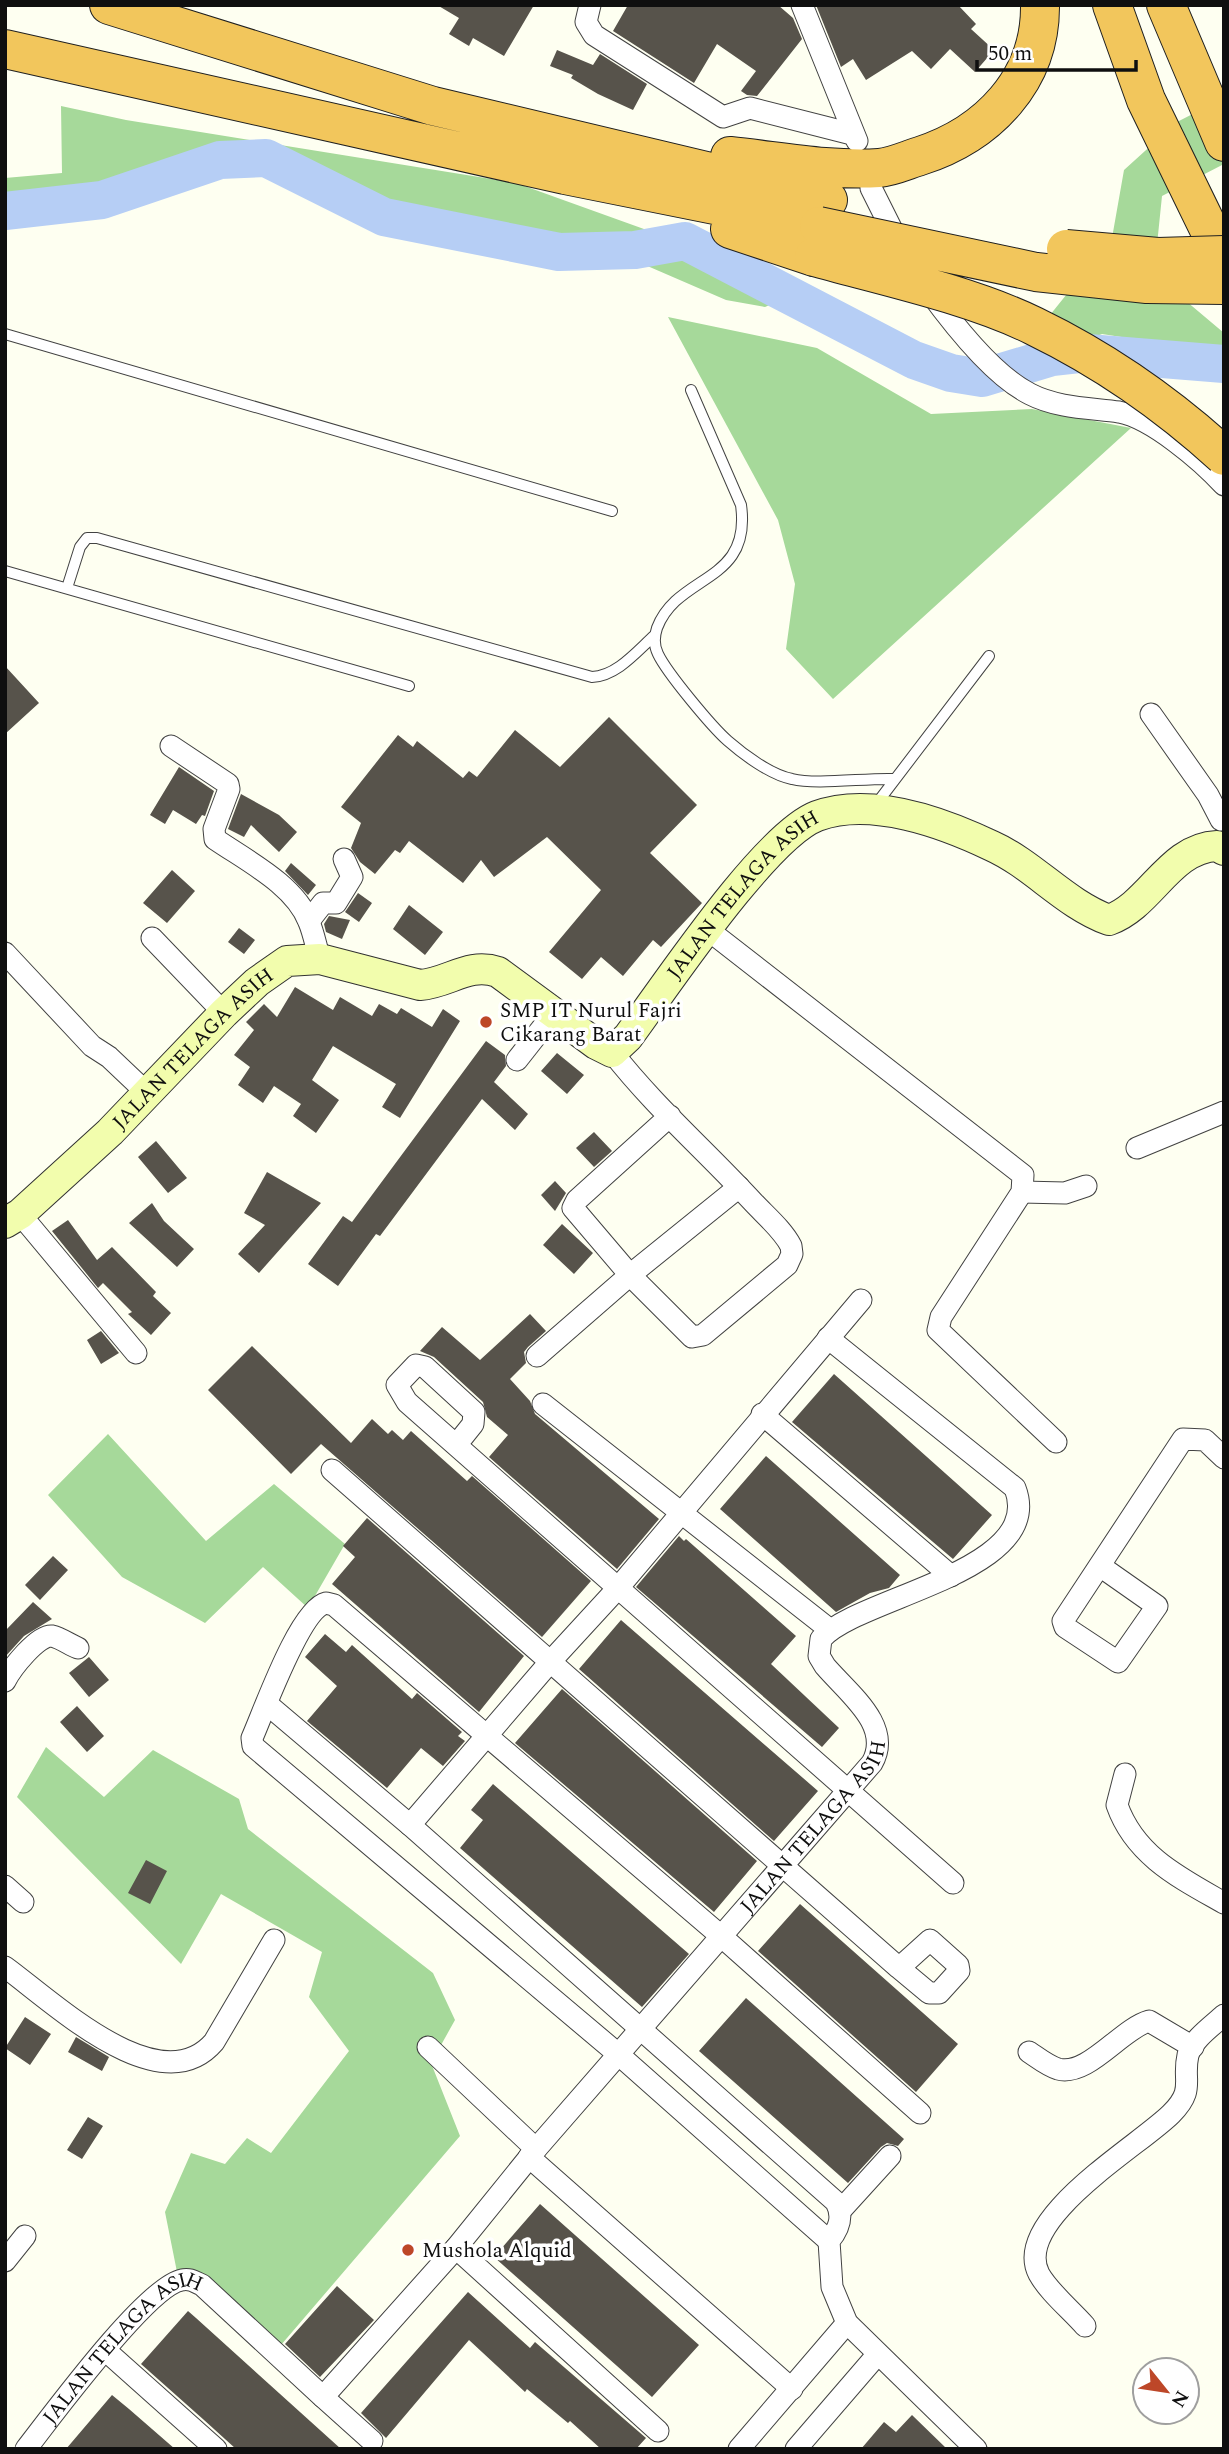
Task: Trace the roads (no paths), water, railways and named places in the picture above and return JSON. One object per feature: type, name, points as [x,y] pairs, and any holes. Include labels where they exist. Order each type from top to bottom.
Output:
[{"type":"highway","points":[[108,5],[433,106],[548,135],[820,228],[946,294],[1032,325],[1115,370],[1179,414],[1224,456]]},
{"type":"highway","points":[[548,135],[826,167],[881,168],[956,141],[974,130],[1004,104],[1032,58],[1038,39],[1040,5]]},
{"type":"highway","points":[[820,228],[1158,257],[1224,257],[1146,100],[1112,5]]},
{"type":"highway","points":[[1166,5],[1224,142]]},
{"type":"highway","points":[[5,50],[565,175],[1036,272],[1147,284],[1224,285]]},
{"type":"street","points":[[590,5],[586,22],[594,35],[723,117],[750,108],[856,140],[802,5]]},
{"type":"street","points":[[871,187],[889,227],[917,274],[952,323],[981,354],[1030,394],[1064,405],[1122,413],[1154,427],[1224,485]]},
{"type":"street","points":[[1151,714],[1223,819],[1212,848]]},
{"type":"street","points":[[171,746],[229,787],[214,828],[215,839],[248,860],[286,891],[309,921],[320,959]]},
{"type":"street","name":"JALAN TELAGA ASIH","points":[[13,1219],[148,1094],[224,1013],[257,982],[287,961],[320,959],[420,985],[465,970],[488,969],[498,972],[612,1052],[628,1037],[707,929],[792,831],[828,814],[872,810],[918,819],[969,835],[1004,851],[1087,910],[1108,920],[1127,911],[1175,865],[1212,848]]},
{"type":"street","points":[[309,921],[323,903],[336,903],[346,890],[352,877],[344,859]]},
{"type":"street","points":[[707,929],[1023,1175],[1022,1192],[941,1317],[938,1330],[1056,1442]]},
{"type":"street","points":[[152,939],[224,1013]]},
{"type":"street","points":[[5,953],[92,1046],[109,1057],[148,1094]]},
{"type":"street","points":[[517,1060],[554,1013]]},
{"type":"street","points":[[612,1052],[639,1087],[670,1116],[739,1187],[789,1242],[792,1254],[786,1265],[704,1335],[692,1337],[630,1275],[573,1208],[577,1199],[670,1116]]},
{"type":"street","points":[[1138,1148],[1224,1112]]},
{"type":"street","points":[[1022,1192],[1065,1193],[1086,1186]]},
{"type":"street","points":[[537,1356],[630,1275],[739,1187]]},
{"type":"street","points":[[13,1219],[136,1353]]},
{"type":"street","points":[[410,1825],[550,1662],[618,1588],[762,1414],[861,1300]]},
{"type":"street","points":[[543,1404],[829,1629],[951,1576],[984,1557],[1010,1530],[1019,1508],[1015,1488],[828,1338]]},
{"type":"street","points":[[762,1414],[951,1576]]},
{"type":"street","points":[[1100,1566],[1157,1606],[1118,1662],[1062,1624],[1183,1439],[1205,1440],[1224,1458]]},
{"type":"street","points":[[457,1444],[953,1883]]},
{"type":"street","points":[[332,1470],[899,1968]]},
{"type":"street","points":[[829,2241],[618,2054],[253,1746],[252,1738],[285,1658],[317,1608],[326,1603],[334,1605],[721,1936],[920,2113]]},
{"type":"street","name":"JALAN TELAGA ASIH","points":[[32,2446],[105,2350],[169,2285],[181,2280],[192,2280],[202,2286],[323,2397],[456,2248],[640,2028],[872,1763],[880,1740],[876,1725],[819,1656],[821,1639],[829,1629]]},
{"type":"street","points":[[5,1681],[24,1655],[44,1637],[52,1636],[78,1648]]},
{"type":"street","points":[[267,1704],[410,1825],[836,2202],[840,2211],[838,2230],[829,2241],[832,2287],[846,2323],[969,2446]]},
{"type":"street","points":[[1125,1774],[1117,1805],[1137,1844],[1158,1863],[1224,1903]]},
{"type":"street","points":[[5,1886],[23,1902]]},
{"type":"street","points":[[5,1967],[115,2046],[156,2061],[180,2063],[202,2057],[214,2042],[274,1940]]},
{"type":"street","points":[[1085,2326],[1039,2273],[1036,2243],[1050,2218],[1078,2190],[1171,2114],[1182,2100],[1189,2081],[1188,2056],[1192,2047],[1224,2015]]},
{"type":"street","points":[[1029,2052],[1055,2068],[1078,2067],[1132,2029],[1149,2021],[1192,2047]]},
{"type":"street","points":[[428,2047],[533,2153],[792,2389]]},
{"type":"street","points":[[840,2211],[890,2156]]},
{"type":"street","points":[[5,2261],[25,2236]]},
{"type":"street","points":[[456,2248],[658,2431]]},
{"type":"street","points":[[739,2449],[846,2323]]},
{"type":"street","points":[[105,2350],[216,2449]]},
{"type":"street","points":[[796,2449],[877,2355]]},
{"type":"street","points":[[323,2397],[372,2441]]},
{"type":"lane","points":[[5,334],[612,511]]},
{"type":"lane","points":[[67,588],[80,547],[87,538],[97,538],[592,677],[604,677],[655,635],[673,605],[726,565],[741,540],[741,505],[691,390]]},
{"type":"lane","points":[[5,571],[409,686]]},
{"type":"lane","points":[[655,635],[660,658],[724,737],[780,776],[801,780],[893,779]]},
{"type":"lane","points":[[872,810],[989,656]]},
{"type":"waterway","points":[[5,211],[102,200],[220,160],[266,158],[384,217],[559,252],[635,250],[685,241],[914,360],[951,373],[982,378],[1052,357],[1088,353],[1224,364]]},
{"type":"place","name":"SMP IT Nurul Fajri Cikarang Barat","points":[[486,1022]]},
{"type":"place","name":"Mushola Alquid","points":[[408,2250]]}]
